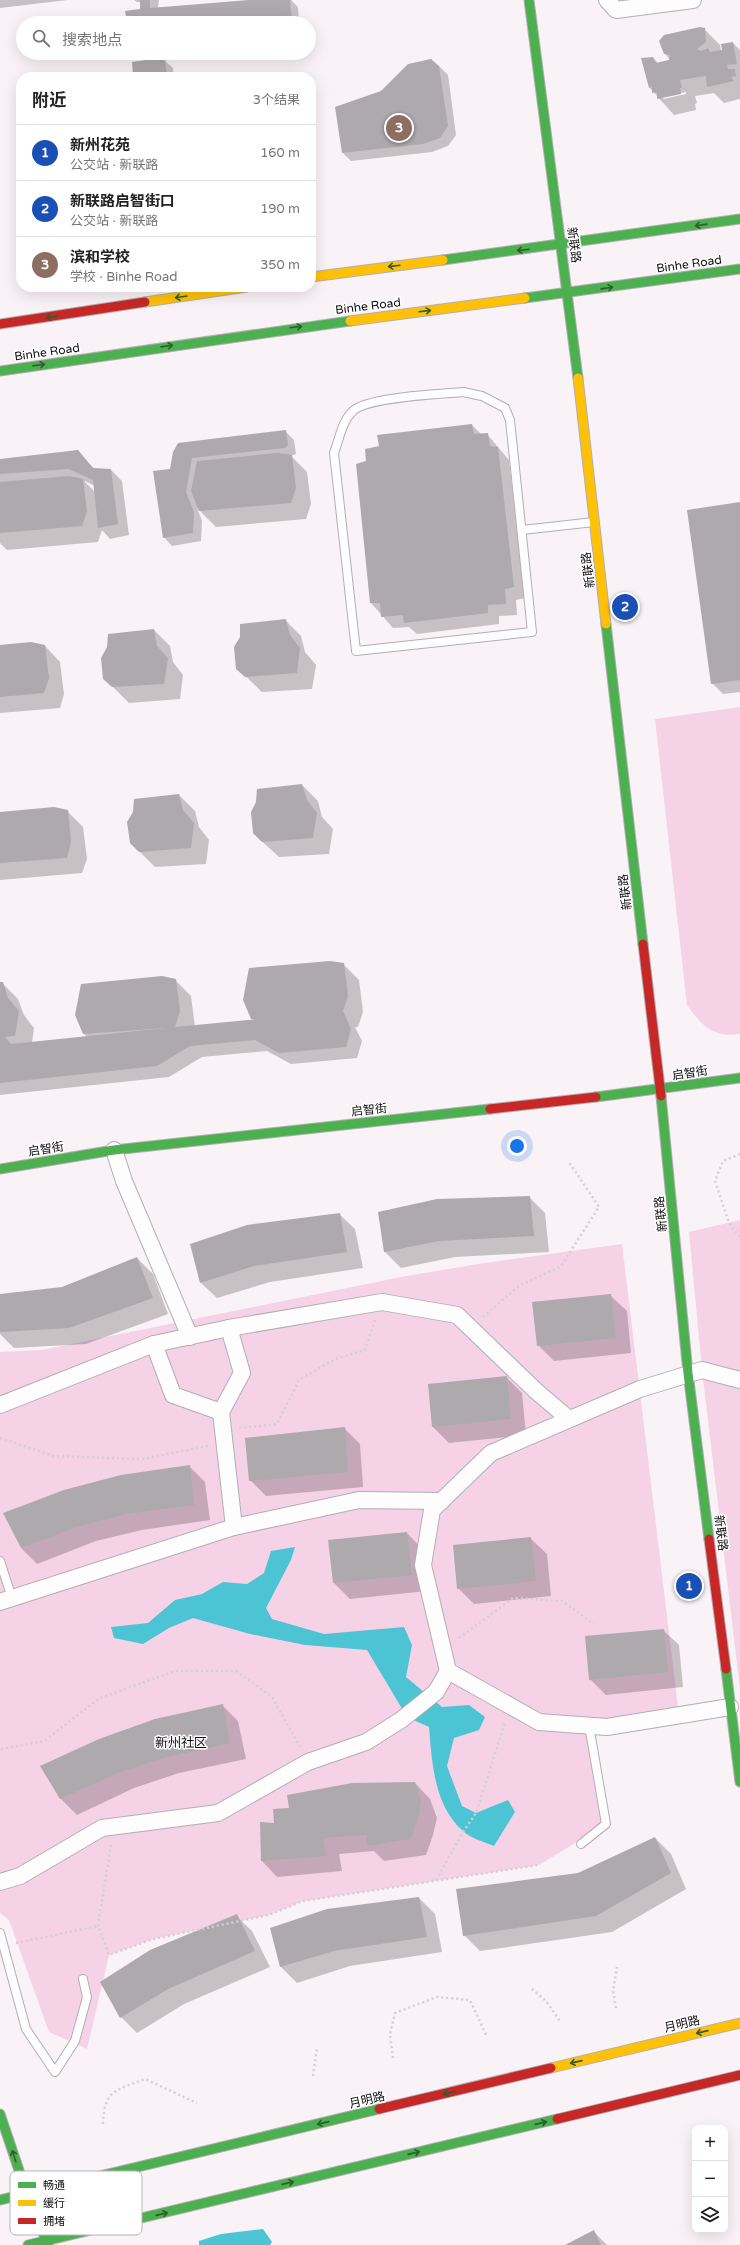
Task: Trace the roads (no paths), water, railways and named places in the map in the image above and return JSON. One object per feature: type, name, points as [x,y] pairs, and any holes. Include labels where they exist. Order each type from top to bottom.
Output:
[{"type":"street","name":"新联路","points":[[529,0],[562,245],[595,522],[660,1090],[688,1373],[730,1707],[737,1741],[740,1782]]},
{"type":"street","points":[[607,0],[616,10],[693,0]]},
{"type":"street","points":[[316,276],[562,245],[740,219]]},
{"type":"street","name":"Binhe Road","points":[[0,371],[285,329],[568,294],[740,269]]},
{"type":"street","points":[[0,324],[214,292]]},
{"type":"street","name":"启智街","points":[[0,1169],[114,1150],[660,1090],[740,1078]]},
{"type":"street","points":[[114,1150],[124,1181],[190,1337]]},
{"type":"street","points":[[0,1405],[154,1344],[229,1328],[382,1302],[457,1315],[569,1419]]},
{"type":"street","points":[[229,1328],[242,1373],[221,1412],[234,1527]]},
{"type":"street","points":[[154,1344],[173,1395],[221,1412]]},
{"type":"street","points":[[0,1882],[20,1876],[102,1828],[218,1813],[308,1762],[366,1742],[401,1720],[436,1692],[448,1671],[423,1565],[432,1510],[492,1453],[640,1389],[688,1373],[702,1370],[740,1380]]},
{"type":"street","points":[[6,1600],[234,1527],[359,1500],[442,1501]]},
{"type":"street","points":[[448,1671],[540,1722],[607,1727],[730,1707]]},
{"type":"street","name":"月明路","points":[[123,2171],[740,2023]]},
{"type":"street","points":[[142,2220],[740,2075]]},
{"type":"street","points":[[0,2114],[19,2171]]},
{"type":"street","name":"月明路","points":[[0,2200],[10,2198]]},
{"type":"street","points":[[28,2245],[47,2243],[80,2235]]},
{"type":"lane","points":[[463,392],[482,396],[505,408],[510,420],[522,530],[532,632],[356,651],[334,453],[342,430],[353,411],[374,402],[463,392]]},
{"type":"lane","points":[[522,530],[595,522]]},
{"type":"lane","points":[[0,1561],[6,1600]]},
{"type":"lane","points":[[582,1844],[606,1824],[589,1725]]},
{"type":"lane","points":[[0,1933],[26,2029],[55,2072],[75,2041],[87,1997],[83,1979]]},
{"type":"water","points":[[295,1547],[291,1560],[266,1608],[272,1619],[324,1634],[404,1627],[412,1645],[406,1677],[442,1707],[469,1705],[485,1717],[479,1730],[454,1738],[447,1766],[462,1806],[476,1813],[508,1800],[515,1812],[494,1846],[469,1836],[453,1821],[440,1796],[436,1783],[433,1769],[429,1727],[407,1717],[367,1650],[305,1645],[250,1634],[193,1618],[169,1628],[143,1644],[114,1638],[111,1627],[148,1623],[175,1600],[202,1594],[223,1582],[247,1584],[264,1573],[271,1551]]},
{"type":"water","points":[[263,2229],[272,2242],[270,2245],[199,2245],[199,2241],[221,2234]]},
{"type":"place","name":"滨和学校","points":[[399,128]]},
{"type":"place","name":"新联路启智街口","points":[[625,607]]},
{"type":"place","name":"新州花苑","points":[[689,1586]]},
{"type":"district","name":"新州社区","points":[[181,1742]]}]
